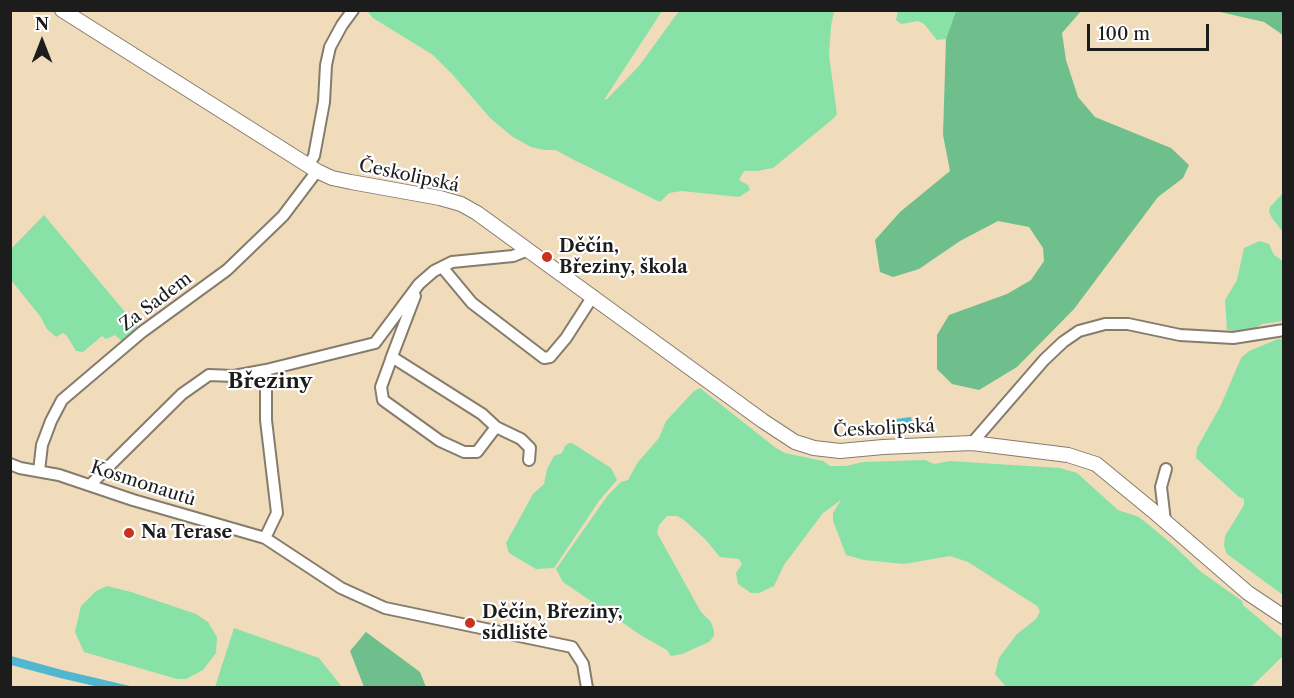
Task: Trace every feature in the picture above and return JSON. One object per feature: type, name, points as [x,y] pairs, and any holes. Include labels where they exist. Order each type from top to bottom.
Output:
[{"type":"main road","name":"Českolipská","points":[[62,10],[312,168],[351,182],[440,198],[461,204],[477,213],[763,422],[795,442],[814,448],[840,451],[972,443],[1068,455],[1096,464],[1248,593],[1284,617]]},
{"type":"street","name":"Za Sadem","points":[[39,471],[42,445],[62,400],[142,332],[227,270],[283,216],[312,168],[324,102],[326,65],[330,47],[353,10]]},
{"type":"street","points":[[90,485],[182,394],[208,375],[234,376],[266,370],[375,343],[419,284],[434,271],[452,262],[513,256],[528,250]]},
{"type":"street","points":[[442,267],[472,303],[544,358],[550,357],[566,338],[593,296]]},
{"type":"street","points":[[419,284],[381,387],[383,400],[440,441],[464,452],[477,452],[496,427]]},
{"type":"street","points":[[972,443],[1044,360],[1079,331],[1105,324],[1128,324],[1180,335],[1233,338],[1284,330]]},
{"type":"street","points":[[392,359],[482,414],[496,427],[521,439],[530,448],[529,460]]},
{"type":"street","points":[[265,538],[277,513],[266,420],[266,370]]},
{"type":"street","name":"Kosmonautů","points":[[10,465],[59,475],[133,500],[265,538],[340,588],[385,608],[572,647],[583,664],[587,685]]},
{"type":"street","points":[[1165,521],[1161,487],[1166,469]]},
{"type":"green space","points":[[898,10],[956,11],[946,39],[937,40],[924,24],[918,21],[901,24],[896,20]]},
{"type":"green space","points":[[367,11],[662,11],[604,100],[639,66],[679,11],[834,11],[829,55],[837,114],[773,168],[744,171],[739,180],[748,185],[750,190],[739,197],[682,191],[669,193],[660,202],[556,150],[531,147],[513,137],[490,118],[433,55],[373,18]]},
{"type":"green space","points":[[956,11],[1081,11],[1062,33],[1066,60],[1078,97],[1095,117],[1171,148],[1189,165],[1183,178],[1158,197],[1074,309],[1017,367],[979,390],[952,384],[937,369],[937,335],[949,315],[1007,294],[1031,280],[1044,261],[1043,248],[1029,227],[998,221],[960,241],[919,269],[893,277],[880,272],[875,240],[900,212],[950,171],[943,135],[946,39]]},
{"type":"green space","points":[[1216,11],[1283,11],[1283,35],[1264,22]]},
{"type":"green space","points":[[1283,193],[1283,232],[1269,212],[1270,207]]},
{"type":"green space","points":[[44,215],[140,330],[124,343],[115,335],[106,339],[102,336],[83,352],[76,351],[67,336],[63,333],[56,337],[47,329],[40,316],[11,280],[11,249]]},
{"type":"green space","points":[[1260,241],[1269,244],[1274,255],[1283,261],[1283,321],[1262,324],[1256,328],[1227,330],[1225,300],[1237,280],[1244,248]]},
{"type":"green space","points":[[1283,339],[1283,595],[1227,554],[1224,546],[1225,536],[1244,505],[1244,499],[1196,458],[1197,448],[1221,405],[1241,358],[1249,351]]},
{"type":"green space","points":[[700,388],[776,448],[785,453],[823,461],[830,466],[846,466],[863,462],[925,460],[934,464],[950,461],[1060,468],[1077,473],[1118,510],[1139,517],[1200,571],[1242,601],[1243,605],[1283,639],[1283,656],[1251,687],[1006,687],[995,674],[999,658],[1016,635],[1036,619],[1040,611],[1037,606],[968,562],[950,556],[904,564],[864,560],[846,555],[833,521],[833,513],[841,500],[823,513],[784,565],[774,586],[759,593],[751,593],[738,584],[736,573],[742,564],[739,559],[720,557],[705,539],[684,520],[677,516],[667,516],[659,525],[657,533],[701,612],[711,622],[714,631],[714,636],[709,642],[682,654],[671,656],[667,650],[642,636],[563,582],[556,569],[608,495],[621,482],[628,480],[638,462],[659,438],[666,421],[694,391]]},
{"type":"green space","points":[[569,443],[611,468],[617,480],[599,501],[554,568],[536,569],[509,553],[506,543],[533,494],[544,484],[547,469],[554,456],[562,453]]},
{"type":"green space","points":[[107,586],[196,614],[208,622],[217,637],[216,653],[203,670],[186,679],[177,679],[84,652],[75,632],[81,606],[96,591]]},
{"type":"green space","points":[[234,628],[319,658],[342,687],[215,687]]},
{"type":"green space","points":[[366,632],[420,672],[426,687],[364,687],[350,651]]},
{"type":"water","points":[[911,417],[913,426],[897,428],[896,419]]},
{"type":"water","points":[[11,656],[134,687],[99,687],[60,678],[11,665]]},
{"type":"place","name":"Děčín, Březiny, škola","points":[[547,257]]},
{"type":"place","name":"Na Terase","points":[[129,533]]},
{"type":"place","name":"Děčín, Březiny, sídliště","points":[[470,623]]},
{"type":"district","name":"Březiny","points":[[270,382]]}]
